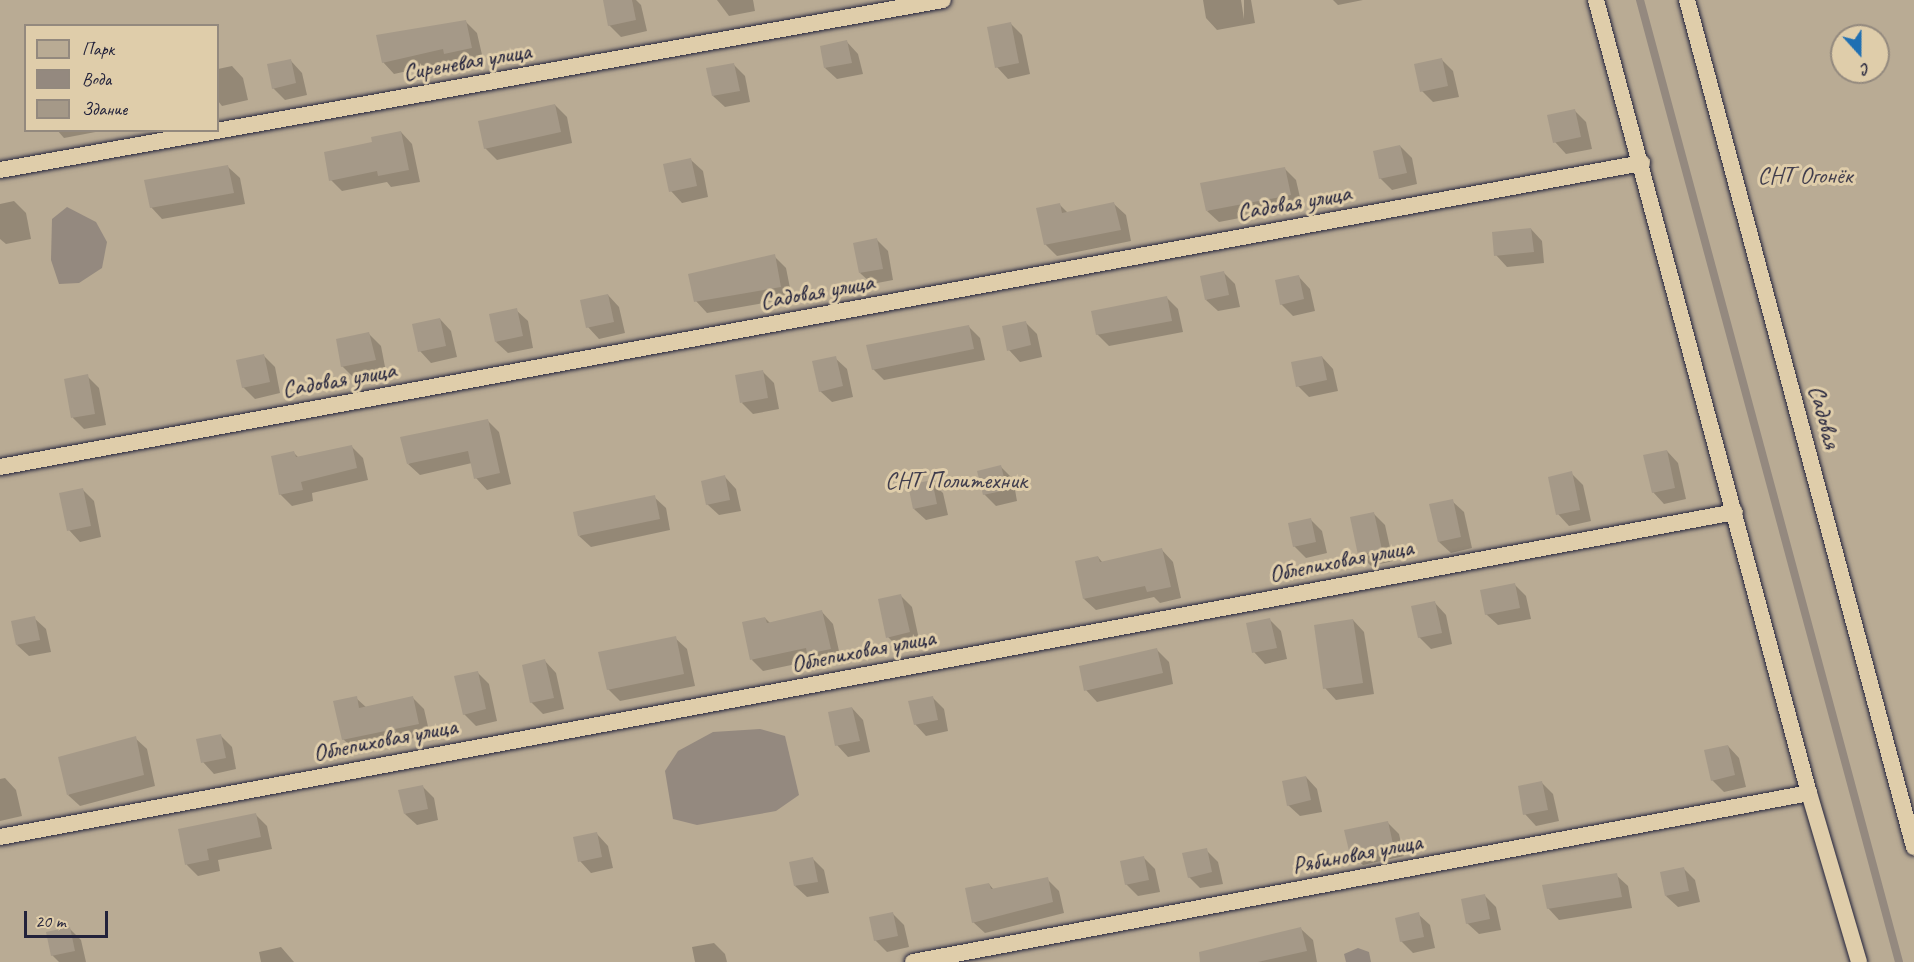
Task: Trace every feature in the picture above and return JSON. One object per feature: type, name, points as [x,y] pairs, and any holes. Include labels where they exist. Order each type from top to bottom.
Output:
[{"type":"lane","name":"Сиреневая улица","points":[[219,131],[943,0]]},
{"type":"lane","points":[[1596,0],[1642,163],[1809,793],[1859,962]]},
{"type":"lane","name":"Садовая","points":[[1687,0],[1914,847]]},
{"type":"lane","name":"Сиреневая улица","points":[[0,170],[211,132]]},
{"type":"lane","name":"Садовая улица","points":[[0,467],[1642,163]]},
{"type":"lane","name":"Облепиховая улица","points":[[0,837],[1735,512]]},
{"type":"lane","name":"Рябиновая улица","points":[[913,962],[1809,793]]},
{"type":"green space","name":"СНТ Политехник","points":[[0,0],[1914,0],[1914,962],[0,962]]},
{"type":"water","points":[[67,207],[96,222],[107,242],[102,268],[79,283],[59,284],[51,260],[52,219]]},
{"type":"water","points":[[760,729],[785,736],[799,795],[776,811],[697,825],[673,819],[665,771],[678,751],[713,732]]},
{"type":"water","points":[[1358,948],[1369,952],[1371,962],[1346,962],[1344,954]]},
{"type":"building","points":[[603,0],[632,0],[636,20],[608,26]]},
{"type":"building","points":[[466,20],[472,48],[444,54],[443,49],[382,63],[376,35]]},
{"type":"building","points":[[1011,22],[1019,63],[995,68],[987,27]]},
{"type":"building","points":[[847,40],[852,63],[824,68],[820,46]]},
{"type":"building","points":[[1442,58],[1448,86],[1420,92],[1414,64]]},
{"type":"building","points":[[291,59],[296,83],[272,89],[267,64]]},
{"type":"building","points":[[734,63],[740,91],[712,96],[706,68]]},
{"type":"building","points":[[555,104],[561,132],[484,149],[478,121]]},
{"type":"building","points":[[1575,109],[1581,137],[1553,143],[1547,115]]},
{"type":"building","points":[[401,131],[409,170],[378,176],[377,171],[329,181],[324,152],[372,142],[371,137]]},
{"type":"building","points":[[1400,145],[1407,173],[1379,179],[1373,151]]},
{"type":"building","points":[[691,158],[697,186],[669,192],[663,164]]},
{"type":"building","points":[[228,165],[234,193],[150,208],[144,180]]},
{"type":"building","points":[[1285,167],[1291,195],[1206,211],[1200,183]]},
{"type":"building","points":[[1114,202],[1121,230],[1044,245],[1036,208],[1060,203],[1062,213]]},
{"type":"building","points":[[1531,228],[1534,252],[1494,256],[1492,232]]},
{"type":"building","points":[[877,238],[883,269],[859,273],[853,243]]},
{"type":"building","points":[[775,254],[781,287],[694,302],[688,274]]},
{"type":"building","points":[[1224,271],[1229,295],[1205,300],[1200,276]]},
{"type":"building","points":[[1299,275],[1304,299],[1280,305],[1275,280]]},
{"type":"building","points":[[608,294],[614,322],[586,328],[580,300]]},
{"type":"building","points":[[1167,296],[1172,321],[1096,335],[1091,311]]},
{"type":"building","points":[[517,308],[523,336],[495,342],[489,314]]},
{"type":"building","points":[[440,318],[446,346],[418,352],[412,324]]},
{"type":"building","points":[[1026,321],[1031,345],[1007,351],[1002,326]]},
{"type":"building","points":[[969,325],[974,349],[872,370],[866,345]]},
{"type":"building","points":[[369,332],[376,360],[341,367],[336,339]]},
{"type":"building","points":[[264,354],[270,382],[242,388],[236,360]]},
{"type":"building","points":[[836,356],[843,386],[819,392],[812,361]]},
{"type":"building","points":[[1322,356],[1327,380],[1296,387],[1291,362]]},
{"type":"building","points":[[763,370],[768,398],[740,403],[735,375]]},
{"type":"building","points":[[88,374],[95,414],[71,418],[64,379]]},
{"type":"building","points":[[488,419],[500,473],[474,479],[468,451],[407,464],[400,437]]},
{"type":"building","points":[[352,445],[357,468],[301,482],[303,490],[279,495],[271,456],[294,451],[296,457]]},
{"type":"building","points":[[1667,450],[1675,488],[1652,493],[1643,455]]},
{"type":"building","points":[[1001,465],[1007,490],[983,495],[977,471]]},
{"type":"building","points":[[1572,471],[1580,510],[1556,515],[1548,477]]},
{"type":"building","points":[[725,475],[730,500],[706,505],[701,481]]},
{"type":"building","points":[[932,480],[937,504],[913,509],[908,485]]},
{"type":"building","points":[[83,488],[91,526],[67,531],[59,493]]},
{"type":"building","points":[[655,495],[660,519],[578,536],[573,512]]},
{"type":"building","points":[[1453,499],[1461,537],[1438,542],[1429,504]]},
{"type":"building","points":[[1374,512],[1382,550],[1358,555],[1350,517]]},
{"type":"building","points":[[1311,518],[1316,542],[1293,547],[1288,523]]},
{"type":"building","points":[[1162,548],[1171,587],[1147,592],[1145,586],[1083,599],[1075,561],[1098,556],[1100,562]]},
{"type":"building","points":[[1515,583],[1520,608],[1485,615],[1480,590]]},
{"type":"building","points":[[901,594],[910,632],[886,638],[878,599]]},
{"type":"building","points":[[1435,601],[1442,633],[1418,638],[1411,606]]},
{"type":"building","points":[[822,610],[831,649],[807,654],[806,648],[750,660],[742,622],[765,617],[767,623]]},
{"type":"building","points":[[35,616],[40,640],[16,645],[11,621]]},
{"type":"building","points":[[1270,618],[1277,648],[1252,653],[1246,623]]},
{"type":"building","points":[[1353,619],[1363,683],[1323,689],[1314,625]]},
{"type":"building","points":[[676,636],[684,674],[607,690],[598,652]]},
{"type":"building","points":[[1157,648],[1163,673],[1084,691],[1079,666]]},
{"type":"building","points":[[545,659],[554,698],[530,703],[522,665]]},
{"type":"building","points":[[478,671],[486,709],[463,715],[454,676]]},
{"type":"building","points":[[357,696],[359,708],[413,696],[419,724],[342,740],[333,701]]},
{"type":"building","points":[[933,696],[938,720],[914,725],[908,701]]},
{"type":"building","points":[[852,707],[860,741],[835,746],[828,712]]},
{"type":"building","points":[[221,734],[226,758],[201,763],[196,739]]},
{"type":"building","points":[[136,736],[144,775],[67,795],[58,757]]},
{"type":"building","points":[[1728,745],[1735,775],[1711,781],[1704,750]]},
{"type":"building","points":[[1306,776],[1311,800],[1287,806],[1282,781]]},
{"type":"building","points":[[1542,781],[1548,810],[1523,815],[1518,786]]},
{"type":"building","points":[[423,785],[428,809],[404,814],[398,790]]},
{"type":"building","points":[[256,813],[261,837],[207,849],[209,860],[185,865],[178,829]]},
{"type":"building","points":[[1388,821],[1393,844],[1350,855],[1344,830]]},
{"type":"building","points":[[597,832],[602,857],[578,862],[573,837]]},
{"type":"building","points":[[1207,848],[1212,872],[1188,878],[1182,853]]},
{"type":"building","points":[[1144,856],[1149,880],[1125,885],[1120,861]]},
{"type":"building","points":[[813,857],[818,882],[794,886],[789,862]]},
{"type":"building","points":[[1684,867],[1689,891],[1665,896],[1660,872]]},
{"type":"building","points":[[1617,873],[1622,897],[1547,909],[1542,885]]},
{"type":"building","points":[[1048,877],[1053,902],[972,923],[965,888],[989,883],[991,889]]},
{"type":"building","points":[[1485,894],[1490,919],[1466,924],[1461,899]]},
{"type":"building","points":[[893,912],[898,936],[874,941],[869,917]]},
{"type":"building","points":[[1419,912],[1424,937],[1400,942],[1395,918]]},
{"type":"building","points":[[70,927],[75,951],[51,956],[46,932]]},
{"type":"building","points":[[1301,927],[1307,951],[1258,962],[1200,962],[1199,952]]},
{"type":"waterway","points":[[1640,0],[1899,962]]},
{"type":"park label","name":"СНТ Огонёк","points":[[1805,176]]}]
